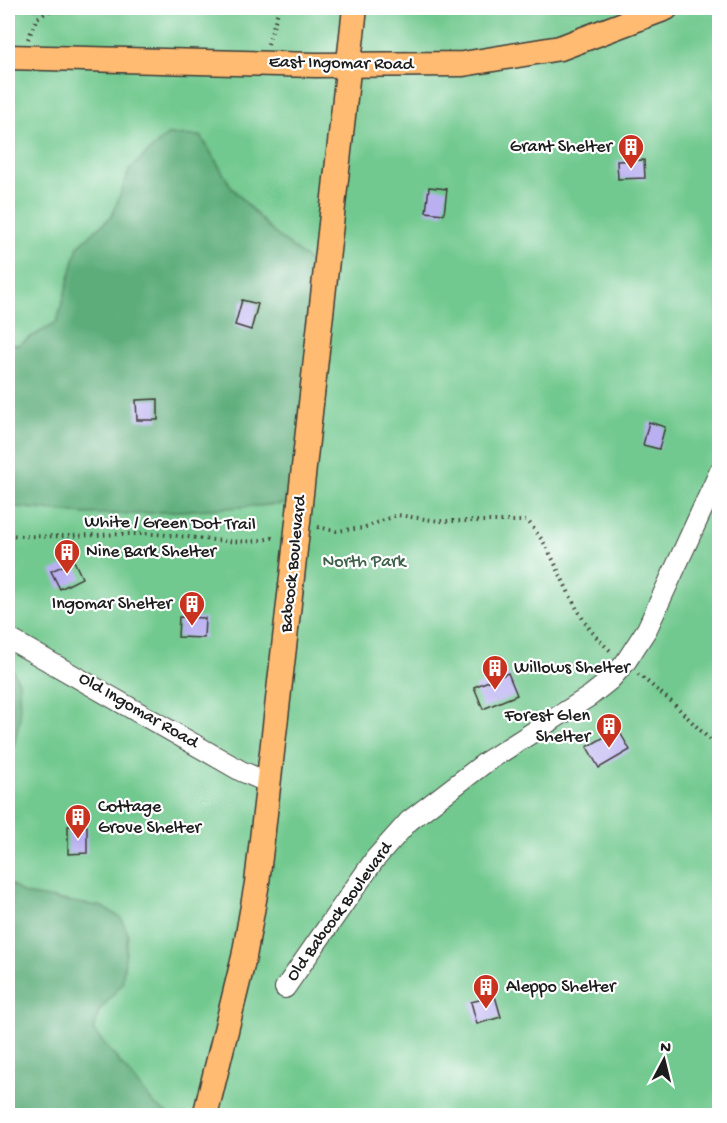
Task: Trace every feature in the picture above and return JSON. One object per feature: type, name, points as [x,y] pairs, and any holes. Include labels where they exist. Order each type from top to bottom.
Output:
[{"type":"main road","name":"Babcock Boulevard","points":[[205,1116],[244,957],[270,783],[355,8]]},
{"type":"main road","name":"East Ingomar Road","points":[[8,57],[463,64],[525,56],[582,40],[666,8]]},
{"type":"street","name":"Old Babcock Boulevard","points":[[285,988],[375,859],[409,822],[486,762],[590,696],[626,663],[647,629],[720,471]]},
{"type":"street","name":"Old Ingomar Road","points":[[8,638],[241,771],[270,783]]},
{"type":"path","points":[[28,40],[37,18],[55,8]]},
{"type":"path","points":[[267,48],[279,8]]},
{"type":"path","points":[[314,526],[336,531],[363,528],[397,515],[439,520],[528,521],[548,550],[571,600],[594,637],[674,703],[720,750]]},
{"type":"path","name":"White / Green Dot Trail","points":[[8,535],[37,537],[152,534],[241,542],[284,534]]},
{"type":"green space","name":"North Park","points":[[8,8],[719,8],[719,1115],[8,1115]]},
{"type":"green space","points":[[167,135],[201,136],[232,188],[273,232],[326,274],[300,503],[135,514],[85,514],[8,506],[8,343],[18,345],[57,322],[78,246],[112,216],[130,169]]},
{"type":"green space","points":[[8,663],[19,682],[20,718],[8,772]]},
{"type":"green space","points":[[8,882],[24,894],[103,907],[121,918],[128,934],[122,984],[99,1011],[93,1030],[155,1105],[170,1115],[8,1115]]},
{"type":"building","name":"Grant Shelter","points":[[644,160],[645,178],[618,179],[617,161]]},
{"type":"building","points":[[429,187],[447,189],[444,214],[426,212]]},
{"type":"building","points":[[242,300],[258,304],[251,330],[235,325]]},
{"type":"building","points":[[158,399],[158,420],[137,420],[136,400]]},
{"type":"building","points":[[649,422],[665,427],[659,449],[643,445]]},
{"type":"building","name":"Nine Bark Shelter","points":[[74,561],[82,578],[60,589],[51,571]]},
{"type":"building","name":"Ingomar Shelter","points":[[179,617],[205,618],[204,638],[178,637]]},
{"type":"building","name":"Willows Shelter","points":[[508,673],[517,695],[483,709],[474,687]]},
{"type":"building","name":"Forest Glen Shelter","points":[[618,729],[630,750],[599,768],[587,747]]},
{"type":"building","name":"Cottage Grove Shelter","points":[[68,826],[87,826],[87,853],[68,854]]},
{"type":"building","name":"Aleppo Shelter","points":[[495,996],[501,1017],[477,1024],[471,1002]]},
{"type":"place","name":"Grant Shelter","points":[[631,170]]},
{"type":"place","name":"Nine Bark Shelter","points":[[67,575]]},
{"type":"place","name":"Ingomar Shelter","points":[[192,627]]},
{"type":"place","name":"Willows Shelter","points":[[495,691]]},
{"type":"place","name":"Forest Glen Shelter","points":[[609,749]]},
{"type":"place","name":"Cottage Grove Shelter","points":[[78,840]]},
{"type":"place","name":"Aleppo Shelter","points":[[486,1010]]}]
